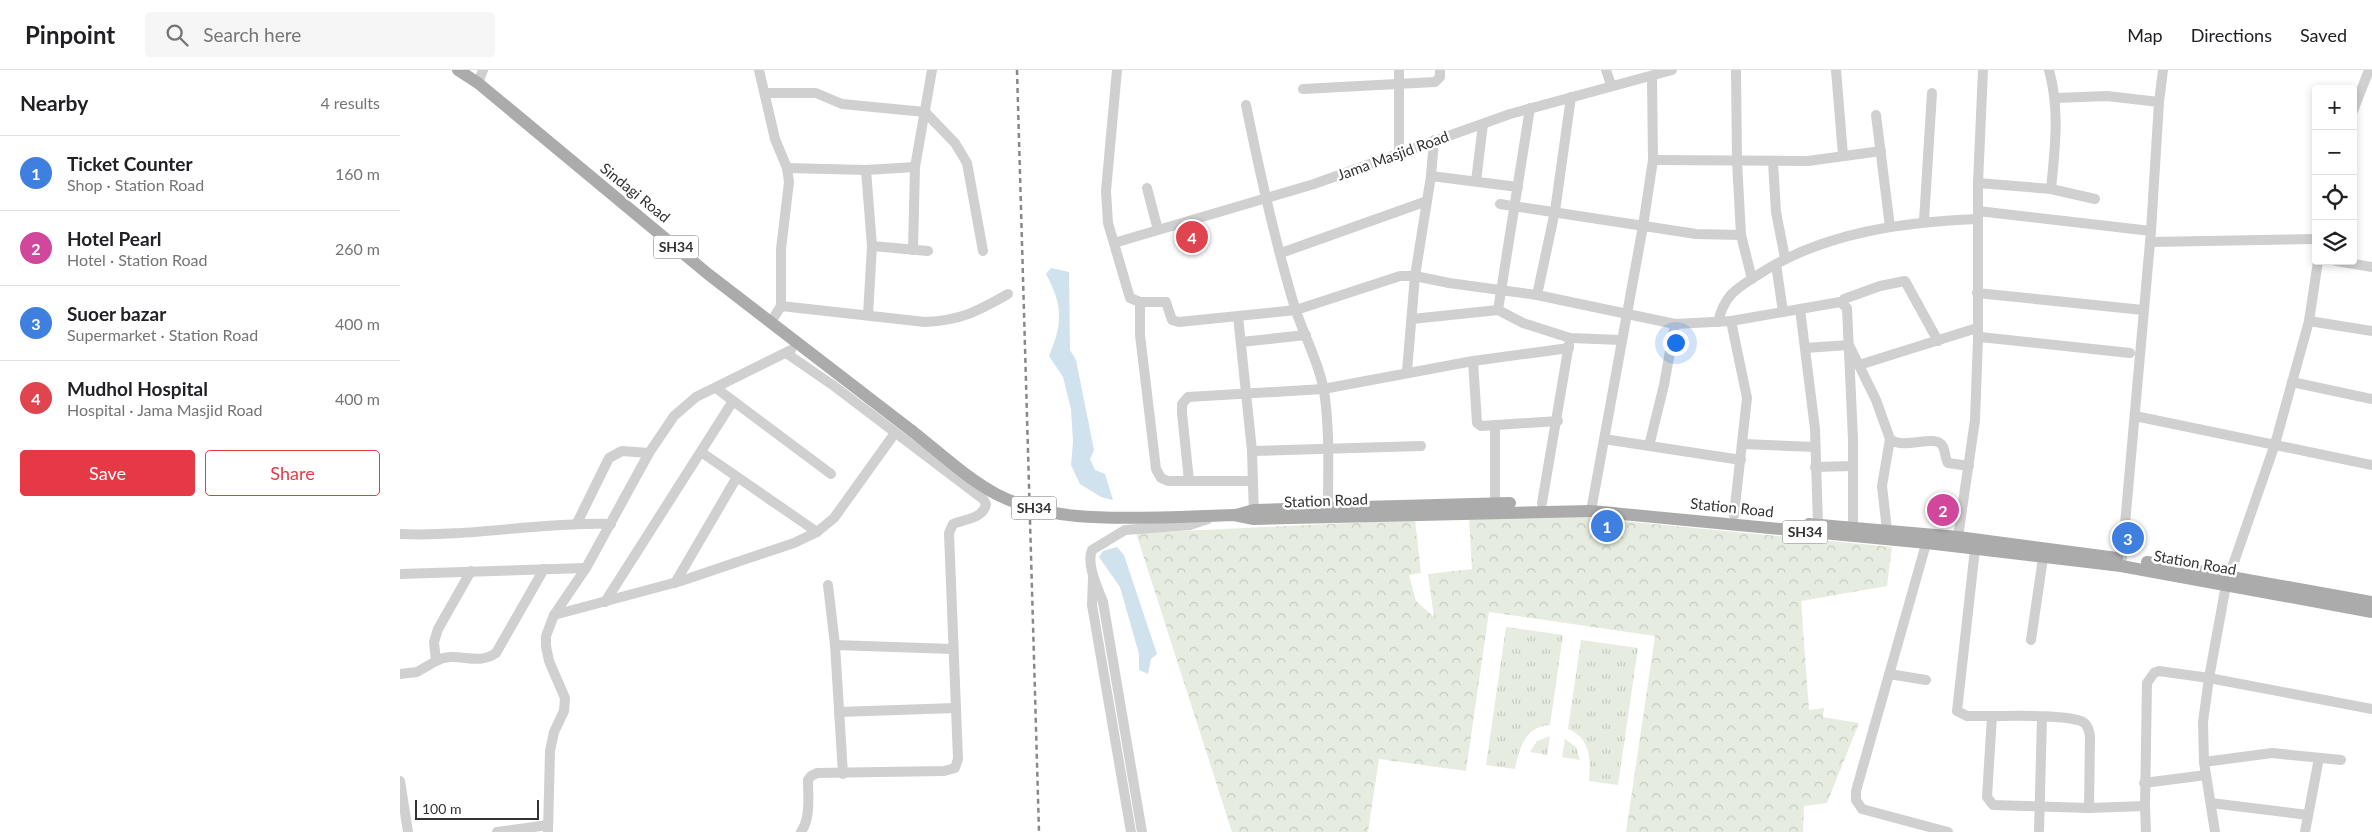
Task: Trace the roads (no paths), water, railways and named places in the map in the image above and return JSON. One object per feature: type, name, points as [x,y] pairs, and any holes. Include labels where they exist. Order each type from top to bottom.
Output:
[{"type":"main road","name":"Sindagi Road","points":[[458,70],[478,83],[708,274],[912,431]]},
{"type":"main road","name":"Station Road","points":[[912,431],[989,489],[1021,504],[1060,514],[1093,517],[1216,516],[1592,507],[1734,515],[1818,525],[1887,530],[1975,549],[2228,580],[2372,602]]},
{"type":"main road","name":"Station Road","points":[[1254,515],[1328,508],[1542,503],[1928,538],[1958,537],[2122,558],[2372,612]]},
{"type":"street","points":[[478,83],[483,70]]},
{"type":"street","points":[[759,70],[766,93],[775,140],[787,168],[788,196],[781,250],[781,306],[770,322]]},
{"type":"street","points":[[913,250],[915,167],[932,70]]},
{"type":"street","points":[[1117,70],[1106,191],[1108,223],[1130,298],[1140,302],[1166,302],[1172,320],[1175,322],[1296,310],[1400,276],[1415,276],[1449,283],[1537,295],[1675,324],[1731,322],[1834,302],[1844,303],[1847,308],[1849,345],[1853,466],[1852,527]]},
{"type":"street","points":[[1399,70],[1399,154]]},
{"type":"street","points":[[1302,89],[1434,82],[1440,77],[1440,70]]},
{"type":"street","points":[[1606,70],[1611,85]]},
{"type":"street","name":"Jama Masjid Road","points":[[1114,243],[1265,198],[1530,108],[1611,85],[1652,77],[1672,70]]},
{"type":"street","points":[[1736,70],[1737,161],[1742,235],[1752,279]]},
{"type":"street","points":[[1836,70],[1843,155]]},
{"type":"street","points":[[1958,537],[1975,420],[1978,333],[1978,183],[1983,70]]},
{"type":"street","points":[[2049,70],[2056,98],[2056,139],[2051,188]]},
{"type":"street","points":[[2122,558],[2143,310],[2152,231],[2159,102],[2163,70]]},
{"type":"street","points":[[2357,101],[2369,70]]},
{"type":"street","points":[[1592,507],[1643,226],[1653,160],[1652,77]]},
{"type":"street","points":[[766,93],[816,93],[842,104],[925,112],[955,143],[967,163],[982,251]]},
{"type":"street","points":[[1924,222],[1932,93]]},
{"type":"street","points":[[2056,98],[2085,95],[2159,102]]},
{"type":"street","points":[[1537,295],[1554,210],[1570,97]]},
{"type":"street","points":[[1246,106],[1265,198],[1296,310],[1316,361],[1323,389],[1328,448],[1328,508]]},
{"type":"street","points":[[1498,310],[1530,108]]},
{"type":"street","points":[[1876,115],[1890,227]]},
{"type":"street","points":[[1476,181],[1483,124]]},
{"type":"street","points":[[1407,372],[1416,316],[1415,276],[1431,176],[1434,140]]},
{"type":"street","points":[[1653,160],[1808,161],[1881,151]]},
{"type":"street","points":[[1773,162],[1776,212],[1785,258]]},
{"type":"street","points":[[787,168],[866,170],[915,167]]},
{"type":"street","points":[[866,170],[872,246],[868,315]]},
{"type":"street","points":[[1431,176],[1518,187]]},
{"type":"street","points":[[1978,183],[2051,188],[2094,199]]},
{"type":"street","points":[[1147,188],[1158,230]]},
{"type":"street","points":[[1280,253],[1427,201]]},
{"type":"street","points":[[1500,204],[1554,210],[1696,234],[1742,235]]},
{"type":"street","points":[[1718,322],[1726,299],[1736,288],[1785,258],[1811,247],[1890,227],[1978,215],[2152,231]]},
{"type":"street","points":[[2150,242],[2312,239]]},
{"type":"street","points":[[872,246],[928,251]]},
{"type":"street","points":[[1776,264],[1782,312]]},
{"type":"street","points":[[2357,264],[2372,267]]},
{"type":"street","points":[[2215,832],[2204,762],[2204,722],[2209,678],[2228,580],[2275,444],[2309,321],[2317,265]]},
{"type":"street","points":[[1844,299],[1880,286],[1905,281],[1938,341]]},
{"type":"street","points":[[1977,293],[2143,310]]},
{"type":"street","points":[[781,306],[925,322],[948,321],[967,316],[1008,294]]},
{"type":"street","points":[[1140,302],[1140,335],[1156,469],[1161,478],[1168,481],[1253,481]]},
{"type":"street","points":[[1800,309],[1815,429],[1814,447],[1818,525]]},
{"type":"street","points":[[1416,316],[1498,310],[1518,322],[1569,343]]},
{"type":"street","points":[[1238,316],[1252,450],[1254,515]]},
{"type":"street","points":[[2309,321],[2372,331]]},
{"type":"street","points":[[1731,322],[1747,398],[1734,515]]},
{"type":"street","points":[[1649,446],[1664,385],[1675,324]]},
{"type":"street","points":[[1859,366],[1938,341],[1978,333]]},
{"type":"street","points":[[1978,333],[1980,337],[2130,353]]},
{"type":"street","points":[[1241,342],[1306,335]]},
{"type":"street","points":[[1189,481],[1182,413],[1184,400],[1188,397],[1323,389],[1569,343],[1622,340]]},
{"type":"street","points":[[1542,503],[1558,421],[1569,343]]},
{"type":"street","points":[[497,832],[548,829],[550,751],[554,732],[564,711],[565,698],[549,660],[546,636],[554,615],[586,568],[649,453],[674,416],[696,397],[801,344]]},
{"type":"street","points":[[1804,348],[1849,345]]},
{"type":"street","points":[[1849,345],[1876,400],[1890,439],[1882,486],[1887,530]]},
{"type":"street","points":[[786,353],[984,499],[986,504],[980,514],[954,524],[950,528],[948,542],[958,759],[955,768],[944,771],[817,773],[808,780],[806,818],[801,832]]},
{"type":"street","points":[[1473,360],[1477,423],[1486,426],[1558,421]]},
{"type":"street","points":[[2292,382],[2372,399]]},
{"type":"street","points":[[716,388],[831,474]]},
{"type":"street","points":[[605,602],[734,401]]},
{"type":"street","points":[[2135,416],[2372,465]]},
{"type":"street","points":[[1495,425],[1495,503]]},
{"type":"street","points":[[554,615],[675,583],[794,543],[817,532],[834,518],[895,433]]},
{"type":"street","points":[[1604,438],[1740,460]]},
{"type":"street","points":[[1890,439],[1897,443],[1937,441],[1943,445],[1948,463],[1969,466]]},
{"type":"street","points":[[1742,444],[1814,447]]},
{"type":"street","points":[[1252,450],[1421,446]]},
{"type":"street","points":[[577,523],[609,458],[622,451],[649,453]]},
{"type":"street","points":[[701,452],[817,532]]},
{"type":"street","points":[[1815,468],[1853,466]]},
{"type":"street","points":[[675,583],[737,477]]},
{"type":"street","points":[[1142,832],[1103,602],[1090,559],[1092,550],[1124,530],[1190,525],[1216,516]]},
{"type":"street","points":[[400,534],[472,533],[577,523],[611,524]]},
{"type":"street","points":[[1928,538],[1856,791],[1858,805],[1862,809],[1948,832]]},
{"type":"street","points":[[1975,549],[1957,711],[1967,716],[2042,717],[2071,719],[2083,722],[2088,728],[2090,736],[2089,808]]},
{"type":"street","points":[[2031,640],[2043,558]]},
{"type":"street","points":[[400,574],[586,568]]},
{"type":"street","points":[[400,674],[417,672],[445,656],[456,655],[483,660],[496,653],[544,569]]},
{"type":"street","points":[[436,661],[434,642],[438,629],[471,572]]},
{"type":"street","points":[[1093,572],[1092,605],[1131,832]]},
{"type":"street","points":[[828,585],[843,774]]},
{"type":"street","points":[[834,645],[952,649]]},
{"type":"street","points":[[2146,832],[2144,783],[2147,683],[2150,676],[2159,671],[2209,678],[2372,710]]},
{"type":"street","points":[[1889,674],[1926,680]]},
{"type":"street","points":[[839,712],[955,708]]},
{"type":"street","points":[[1992,716],[1988,801],[1993,805],[2089,808],[2144,806]]},
{"type":"street","points":[[2039,832],[2042,717]]},
{"type":"street","points":[[2204,762],[2272,753],[2341,760]]},
{"type":"street","points":[[2305,832],[2319,758]]},
{"type":"street","points":[[2144,783],[2206,775]]},
{"type":"street","points":[[400,781],[408,832]]},
{"type":"street","points":[[2211,803],[2308,815]]},
{"type":"water","points":[[1051,268],[1069,272],[1070,350],[1076,360],[1094,450],[1090,459],[1095,470],[1105,474],[1113,500],[1101,497],[1080,484],[1071,465],[1073,442],[1071,409],[1063,377],[1049,356],[1059,324],[1056,296],[1046,274]]},
{"type":"water","points":[[1117,547],[1124,555],[1157,654],[1151,659],[1148,674],[1139,670],[1139,654],[1120,587],[1099,557],[1103,551]]},
{"type":"railway","points":[[1017,70],[1039,832]]},
{"type":"place","name":"Mudhol Hospital","points":[[1192,237]]},
{"type":"place","name":"Hotel Pearl","points":[[1943,510]]},
{"type":"place","name":"Ticket Counter","points":[[1607,526]]},
{"type":"place","name":"Suoer bazar","points":[[2128,538]]}]
